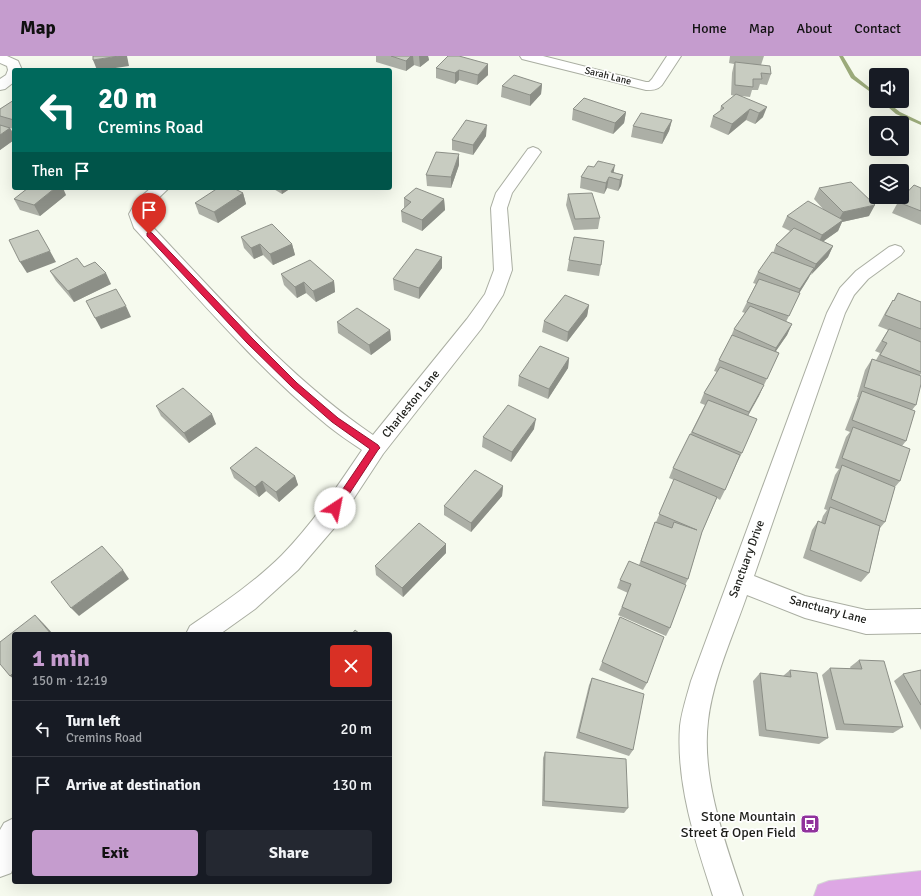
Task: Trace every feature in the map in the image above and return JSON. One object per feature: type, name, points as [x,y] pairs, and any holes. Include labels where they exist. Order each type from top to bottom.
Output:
[{"type":"main road","points":[[829,896],[921,886]]},
{"type":"street","name":"Sarah Lane","points":[[527,56],[646,86],[653,86],[657,82],[674,56]]},
{"type":"street","points":[[0,58],[13,64],[14,68]]},
{"type":"street","points":[[0,86],[12,77]]},
{"type":"street","name":"Charleston Lane","points":[[202,632],[246,601],[290,563],[327,520],[375,448],[474,324],[494,295],[503,270],[499,208],[504,193],[533,152]]},
{"type":"street","points":[[159,190],[143,204],[137,214],[140,224],[245,336],[294,385],[335,420],[375,448]]},
{"type":"street","name":"Sanctuary Drive","points":[[728,896],[707,832],[694,772],[694,724],[704,681],[836,313],[846,292],[862,275],[895,251]]},
{"type":"street","name":"Sanctuary Lane","points":[[739,581],[805,607],[866,622],[921,621]]},
{"type":"street","points":[[0,862],[12,837]]},
{"type":"building","points":[[93,56],[119,56],[93,60]]},
{"type":"building","points":[[391,56],[411,56],[406,61]]},
{"type":"building","points":[[448,56],[459,56],[488,64],[478,75],[459,70],[455,73],[436,68]]},
{"type":"building","points":[[735,62],[770,66],[771,74],[761,73],[762,79],[753,79],[753,87],[735,85]]},
{"type":"building","points":[[514,75],[542,84],[530,95],[502,86]]},
{"type":"building","points":[[736,94],[767,107],[759,113],[750,109],[732,124],[713,116],[724,108],[721,106]]},
{"type":"building","points":[[584,98],[626,112],[615,123],[573,109]]},
{"type":"building","points":[[12,101],[12,119],[0,116],[0,109]]},
{"type":"building","points":[[641,113],[672,120],[664,133],[633,126]]},
{"type":"building","points":[[466,120],[487,125],[473,145],[452,140]]},
{"type":"building","points":[[0,125],[10,128],[0,135]]},
{"type":"building","points":[[436,152],[459,154],[451,177],[426,175]]},
{"type":"building","points":[[598,161],[615,165],[611,172],[623,175],[620,180],[609,177],[606,183],[581,177],[588,166],[594,167]]},
{"type":"building","points":[[851,182],[869,199],[869,204],[875,205],[843,212],[819,188]]},
{"type":"building","points":[[914,185],[921,188],[921,211],[903,204],[909,204],[909,190]]},
{"type":"building","points":[[416,188],[444,199],[422,220],[401,211],[411,202],[404,198]]},
{"type":"building","points":[[25,190],[53,190],[34,205],[14,199]]},
{"type":"building","points":[[215,190],[237,190],[243,193],[214,212],[195,203]]},
{"type":"building","points":[[592,193],[600,218],[575,219],[568,194]]},
{"type":"building","points":[[808,201],[843,220],[822,235],[787,216]]},
{"type":"building","points":[[272,224],[292,244],[270,254],[260,244],[251,248],[241,237]]},
{"type":"building","points":[[794,228],[833,246],[816,264],[776,245]]},
{"type":"building","points":[[38,230],[50,251],[20,262],[9,240]]},
{"type":"building","points":[[574,237],[604,241],[601,265],[569,260]]},
{"type":"building","points":[[416,249],[442,257],[419,288],[393,279]]},
{"type":"building","points":[[772,252],[814,268],[800,289],[758,272]]},
{"type":"building","points":[[77,258],[84,267],[95,262],[106,273],[68,291],[50,271]]},
{"type":"building","points":[[310,260],[334,281],[313,291],[304,282],[295,287],[281,274]]},
{"type":"building","points":[[759,279],[800,293],[789,316],[747,302]]},
{"type":"building","points":[[116,289],[126,306],[95,318],[86,301]]},
{"type":"building","points":[[898,293],[921,302],[921,329],[885,315]]},
{"type":"building","points":[[565,295],[589,305],[568,332],[544,321]]},
{"type":"building","points":[[750,306],[792,324],[776,348],[734,329]]},
{"type":"building","points":[[357,308],[390,330],[369,345],[337,322]]},
{"type":"building","points":[[889,329],[921,342],[921,372],[880,355],[887,343],[882,341]]},
{"type":"building","points":[[732,335],[779,353],[767,379],[719,360]]},
{"type":"building","points":[[540,346],[569,358],[549,389],[519,376]]},
{"type":"building","points":[[872,359],[921,376],[921,384],[916,405],[864,387]]},
{"type":"building","points":[[720,367],[764,385],[749,412],[704,393]]},
{"type":"building","points":[[183,388],[212,414],[184,433],[156,406]]},
{"type":"building","points":[[862,391],[915,411],[906,441],[852,420]]},
{"type":"building","points":[[708,400],[757,419],[742,453],[692,432]]},
{"type":"building","points":[[508,405],[536,419],[512,452],[483,437]]},
{"type":"building","points":[[853,427],[910,449],[900,481],[842,458]]},
{"type":"building","points":[[690,434],[740,455],[725,490],[673,468]]},
{"type":"building","points":[[256,447],[295,476],[276,492],[262,481],[255,487],[230,468]]},
{"type":"building","points":[[842,465],[895,487],[885,522],[831,499]]},
{"type":"building","points":[[475,470],[503,486],[471,523],[444,506]]},
{"type":"building","points":[[674,479],[717,497],[702,532],[688,579],[641,561],[655,522],[672,528],[674,522],[697,530],[659,514]]},
{"type":"building","points":[[830,507],[880,526],[869,573],[810,550],[818,521],[825,524]]},
{"type":"building","points":[[419,523],[446,544],[402,588],[375,566]]},
{"type":"building","points":[[102,546],[123,570],[71,608],[51,582]]},
{"type":"building","points":[[629,561],[686,585],[670,628],[622,607],[631,584],[620,580]]},
{"type":"building","points":[[35,615],[49,632],[13,632]]},
{"type":"building","points":[[620,617],[664,637],[647,683],[602,662]]},
{"type":"building","points":[[12,633],[12,674],[10,676],[0,664],[0,642]]},
{"type":"building","points":[[859,660],[884,661],[903,727],[844,724],[830,668],[862,669]]},
{"type":"building","points":[[790,670],[817,673],[828,738],[766,730],[760,673],[791,677]]},
{"type":"building","points":[[921,670],[921,705],[903,674]]},
{"type":"building","points":[[592,678],[644,694],[633,750],[579,732]]},
{"type":"building","points":[[545,752],[626,759],[628,808],[544,801]]},
{"type":"waterway","points":[[841,56],[853,77],[869,90]]},
{"type":"waterway","points":[[892,108],[898,113],[921,124]]},
{"type":"place","name":"Stone Mountain Street & Open Field","points":[[810,824]]},
{"type":"route","points":[[149,234],[250,341],[294,385],[335,420],[375,448],[335,508]]}]
